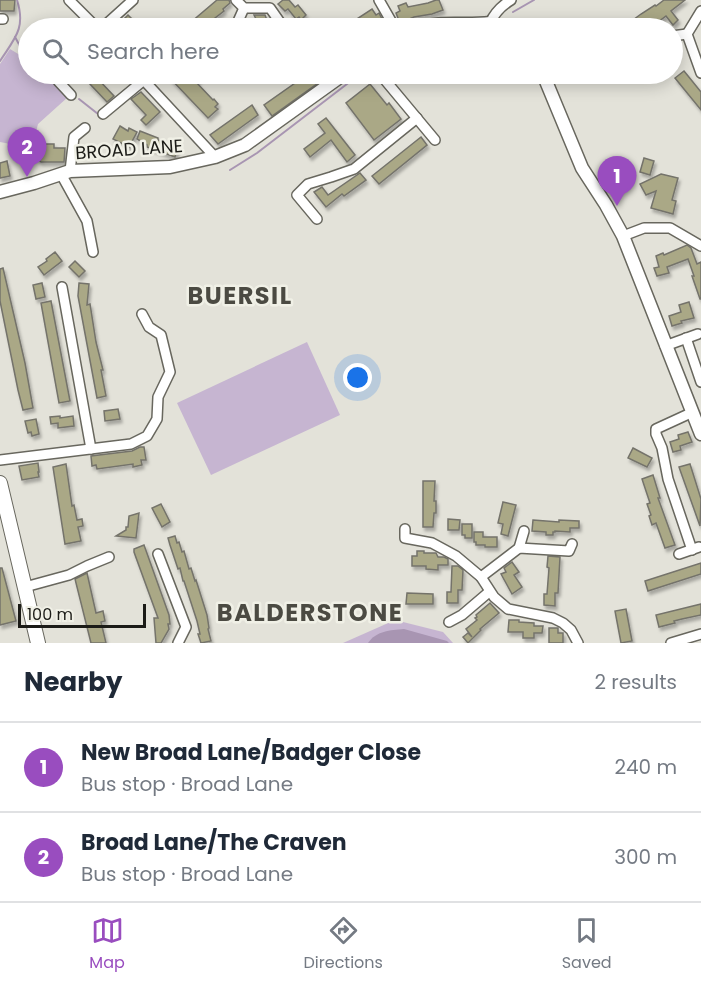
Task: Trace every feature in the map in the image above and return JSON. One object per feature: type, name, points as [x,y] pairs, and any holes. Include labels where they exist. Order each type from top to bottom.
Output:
[{"type":"main road","name":"BROAD LANE","points":[[0,192],[65,172],[170,167],[215,157],[245,145],[330,84]]},
{"type":"main road","points":[[547,84],[582,168],[623,236],[701,434]]},
{"type":"main road","points":[[0,487],[38,643]]},
{"type":"street","points":[[69,0],[87,18]]},
{"type":"street","points":[[113,18],[132,0]]},
{"type":"street","points":[[236,0],[244,8],[270,8],[277,18]]},
{"type":"street","points":[[379,0],[389,18]]},
{"type":"street","points":[[495,18],[495,13],[505,2]]},
{"type":"street","points":[[240,18],[244,8]]},
{"type":"street","points":[[687,34],[701,11]]},
{"type":"street","points":[[683,35],[687,34]]},
{"type":"street","points":[[687,34],[701,73]]},
{"type":"street","points":[[65,84],[71,95]]},
{"type":"street","points":[[103,114],[134,84]]},
{"type":"street","points":[[147,84],[215,157]]},
{"type":"street","points":[[388,84],[435,140]]},
{"type":"street","points":[[317,219],[297,195],[308,184],[354,168],[417,118]]},
{"type":"street","points":[[85,128],[74,137],[65,172],[87,221],[93,252]]},
{"type":"street","points":[[623,236],[644,228],[670,228],[701,246]]},
{"type":"street","points":[[62,287],[91,449]]},
{"type":"street","points":[[0,460],[131,444],[147,436],[157,419],[158,397],[170,372],[161,334],[149,327],[142,314]]},
{"type":"street","points":[[665,346],[698,334]]},
{"type":"street","points":[[686,338],[701,382]]},
{"type":"street","points":[[679,554],[696,548],[668,479],[656,429],[693,412]]},
{"type":"street","points":[[405,529],[405,538],[432,543],[456,556],[481,578],[489,592],[508,609],[553,618],[571,630],[578,643]]},
{"type":"street","points":[[481,578],[519,548],[524,531]]},
{"type":"street","points":[[519,548],[571,550]]},
{"type":"street","points":[[158,554],[186,627],[178,643]]},
{"type":"street","points":[[25,587],[69,575],[109,557]]},
{"type":"street","points":[[449,622],[462,615],[489,592]]},
{"type":"street","points":[[671,643],[699,637]]},
{"type":"shaded area","points":[[10,49],[18,54],[18,84],[59,84],[68,97],[38,124],[31,152],[21,151],[21,146],[0,142],[0,64]]},
{"type":"shaded area","points":[[307,342],[340,415],[211,475],[177,403]]},
{"type":"shaded area","points":[[395,620],[443,632],[453,643],[343,643]]},
{"type":"shaded area","points":[[404,629],[449,643],[368,643],[379,634]]},
{"type":"building","points":[[0,0],[15,0],[14,11],[0,11]]},
{"type":"building","points":[[217,0],[229,0],[230,3],[223,9],[224,11],[215,18],[196,18]]},
{"type":"building","points":[[283,0],[289,0],[295,7],[298,5],[306,15],[303,18],[295,18],[288,9],[285,11],[278,4]]},
{"type":"building","points":[[439,0],[443,10],[412,18],[398,18],[396,13],[400,11],[398,6],[406,3],[408,7]]},
{"type":"building","points":[[664,0],[685,0],[671,11],[676,18],[666,16],[663,18],[636,18]]},
{"type":"building","points":[[372,9],[376,15],[379,13],[382,18],[358,18]]},
{"type":"building","points":[[254,15],[265,15],[266,18],[256,18]]},
{"type":"building","points":[[683,72],[701,92],[701,110],[680,84],[683,84]]},
{"type":"building","points":[[90,84],[103,84],[114,96],[107,102]]},
{"type":"building","points":[[176,84],[198,84],[214,99],[218,104],[215,107],[218,109],[208,118]]},
{"type":"building","points":[[294,84],[317,84],[272,116],[264,105]]},
{"type":"building","points":[[370,84],[401,119],[374,140],[346,103]]},
{"type":"building","points":[[141,92],[160,112],[146,125],[141,120],[146,115],[131,99]]},
{"type":"building","points":[[252,105],[258,115],[218,144],[210,135]]},
{"type":"building","points":[[326,118],[355,155],[347,162],[331,140],[310,157],[304,149],[325,133],[318,124]]},
{"type":"building","points":[[120,126],[128,131],[129,128],[137,132],[129,147],[113,139]]},
{"type":"building","points":[[140,131],[178,147],[175,157],[147,147],[137,139]]},
{"type":"building","points":[[421,137],[427,145],[379,184],[372,176]]},
{"type":"building","points":[[36,144],[54,144],[54,148],[65,148],[64,162],[41,162],[36,157]]},
{"type":"building","points":[[644,158],[654,161],[650,175],[640,172]]},
{"type":"building","points":[[7,161],[10,176],[0,178],[0,163]]},
{"type":"building","points":[[360,173],[366,180],[344,196],[342,194],[326,207],[314,192],[322,187],[328,195]]},
{"type":"building","points":[[661,174],[678,178],[672,200],[676,201],[673,214],[651,208],[656,191],[646,195],[640,184]]},
{"type":"building","points":[[687,245],[691,248],[697,264],[701,262],[701,299],[688,259],[667,267],[669,273],[657,276],[654,268],[659,267],[656,256]]},
{"type":"building","points":[[55,252],[62,261],[44,275],[38,267]]},
{"type":"building","points":[[75,261],[85,271],[79,277],[69,267]]},
{"type":"building","points":[[3,268],[33,408],[23,410],[0,301],[0,269]]},
{"type":"building","points":[[42,283],[45,297],[36,299],[33,285]]},
{"type":"building","points":[[79,283],[89,284],[87,305],[90,304],[103,370],[101,370],[106,396],[97,398],[78,296]]},
{"type":"building","points":[[51,301],[70,401],[59,403],[41,303]]},
{"type":"building","points":[[689,302],[694,318],[672,326],[669,316],[681,312],[679,305]]},
{"type":"building","points":[[118,409],[120,419],[105,421],[104,411]]},
{"type":"building","points":[[60,416],[60,418],[73,416],[74,426],[58,428],[58,423],[51,424],[50,417]]},
{"type":"building","points":[[36,419],[39,434],[32,436],[31,432],[28,433],[25,421]]},
{"type":"building","points":[[688,432],[692,442],[680,446],[681,450],[673,452],[670,442],[679,439],[678,435]]},
{"type":"building","points":[[144,447],[146,460],[141,460],[142,465],[97,469],[96,465],[92,466],[91,456],[132,451]]},
{"type":"building","points":[[633,448],[652,458],[647,467],[628,458]]},
{"type":"building","points":[[38,463],[39,477],[22,480],[19,466]]},
{"type":"building","points":[[66,464],[72,506],[74,505],[77,520],[82,519],[83,526],[78,527],[81,541],[65,544],[53,467]]},
{"type":"building","points":[[690,464],[701,499],[700,526],[679,467]]},
{"type":"building","points":[[653,475],[660,498],[658,498],[675,545],[665,548],[656,523],[652,525],[649,516],[651,515],[647,504],[650,503],[642,479]]},
{"type":"building","points":[[423,481],[435,481],[436,513],[434,513],[433,527],[423,527]]},
{"type":"building","points":[[503,502],[516,505],[508,536],[501,534],[503,524],[498,523]]},
{"type":"building","points":[[161,504],[170,522],[162,527],[152,508]]},
{"type":"building","points":[[139,513],[136,538],[116,536],[128,527],[129,516]]},
{"type":"building","points":[[448,519],[460,520],[459,530],[448,530]]},
{"type":"building","points":[[533,520],[579,521],[579,528],[570,528],[570,532],[555,531],[553,535],[546,535],[546,532],[532,531]]},
{"type":"building","points":[[462,524],[472,524],[472,538],[465,538],[465,535],[462,535]]},
{"type":"building","points":[[474,532],[483,532],[483,537],[497,537],[497,547],[476,545]]},
{"type":"building","points":[[175,536],[196,580],[207,615],[211,641],[201,643],[197,621],[168,538]]},
{"type":"building","points":[[144,545],[169,615],[169,629],[161,643],[156,643],[154,618],[158,618],[134,552],[134,549]]},
{"type":"building","points":[[417,551],[436,553],[438,557],[448,559],[448,565],[438,565],[438,570],[426,569],[426,566],[412,566],[412,556],[417,556]]},
{"type":"building","points":[[548,556],[560,557],[555,606],[544,605],[544,594],[547,594]]},
{"type":"building","points":[[512,562],[519,572],[514,575],[522,587],[512,594],[501,574],[506,572],[504,568]]},
{"type":"building","points":[[701,563],[701,574],[648,591],[645,581]]},
{"type":"building","points":[[452,566],[458,566],[463,570],[462,590],[458,590],[458,603],[447,603],[447,592],[451,592]]},
{"type":"building","points":[[0,568],[2,568],[16,621],[0,625]]},
{"type":"building","points":[[87,573],[96,613],[103,611],[105,621],[101,622],[106,643],[91,643],[75,579]]},
{"type":"building","points":[[407,593],[433,594],[433,604],[406,604]]},
{"type":"building","points":[[490,603],[499,613],[468,643],[463,637],[468,633],[472,637],[466,629],[477,620],[476,615]]},
{"type":"building","points":[[701,604],[701,615],[659,627],[656,615]]},
{"type":"building","points":[[626,609],[632,641],[621,643],[615,611]]},
{"type":"building","points":[[509,620],[543,626],[542,633],[534,633],[534,638],[523,638],[523,632],[508,632]]},
{"type":"building","points":[[549,628],[558,628],[558,633],[563,633],[563,643],[549,643]]},
{"type":"waterway","points":[[17,0],[20,18]]},
{"type":"waterway","points":[[513,12],[534,0]]},
{"type":"waterway","points":[[0,61],[18,32]]},
{"type":"waterway","points":[[15,37],[18,42]]},
{"type":"waterway","points":[[230,170],[257,153],[347,84]]},
{"type":"waterway","points":[[79,99],[98,114]]},
{"type":"place","name":"Broad Lane/The Craven","points":[[27,177]]},
{"type":"place","name":"New Broad Lane/Badger Close","points":[[617,206]]},
{"type":"district","name":"BUERSIL","points":[[240,295]]},
{"type":"district","name":"BALDERSTONE","points":[[310,612]]}]
